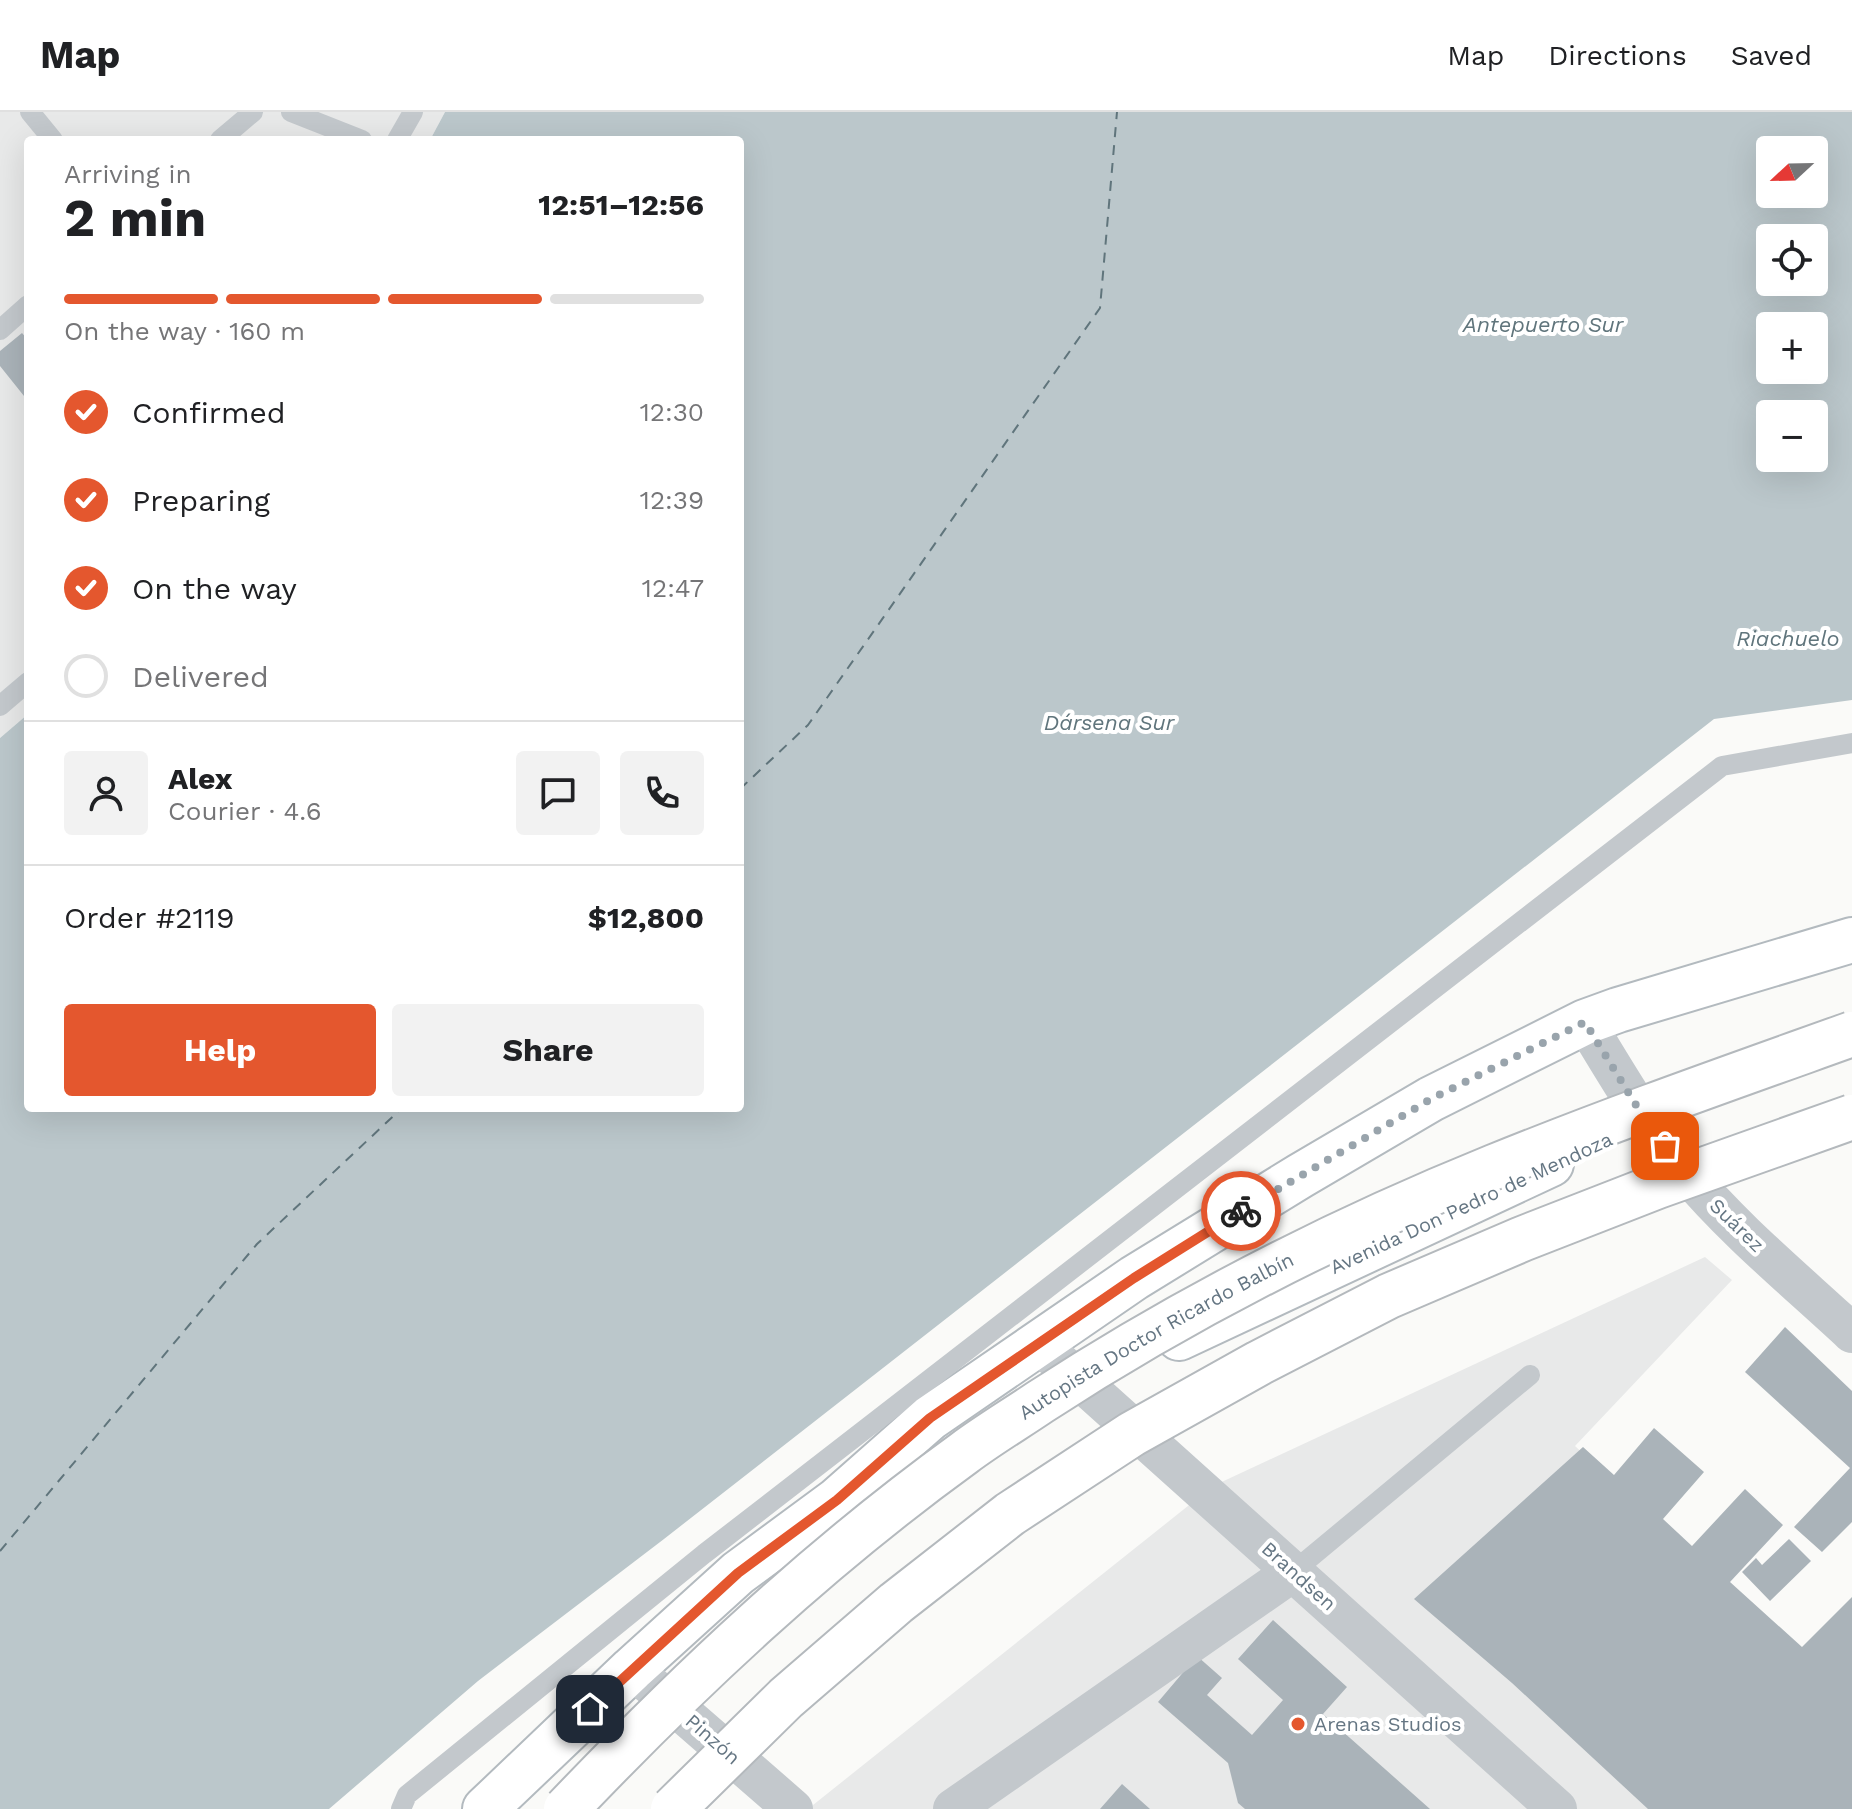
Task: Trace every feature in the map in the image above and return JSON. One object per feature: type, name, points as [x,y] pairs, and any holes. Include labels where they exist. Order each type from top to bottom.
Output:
[{"type":"main road","name":"Avenida Don Pedro de Mendoza","points":[[485,1809],[738,1573],[837,1500],[930,1418],[1147,1270],[1431,1099],[1585,1022],[1852,940]]},
{"type":"main road","name":"Autopista Doctor Ricardo Balbín","points":[[566,1809],[735,1641],[847,1542],[966,1451],[1092,1369],[1221,1294],[1355,1227],[1561,1141],[1852,1034]]},
{"type":"main road","name":"Avenida Don Pedro de Mendoza","points":[[837,1500],[941,1442],[1199,1329],[1554,1163],[1647,1123],[1852,1047]]},
{"type":"main road","points":[[673,1809],[786,1698],[896,1603],[1010,1514],[1132,1434],[1259,1363],[1389,1296],[1644,1191],[1852,1117]]},
{"type":"street","name":"Suárez","points":[[1585,1022],[1647,1123],[1684,1170],[1727,1218],[1852,1333]]},
{"type":"street","name":"Brandsen","points":[[1039,1344],[1557,1809]]},
{"type":"street","points":[[953,1809],[1294,1571]]},
{"type":"street","name":"Pinzón","points":[[632,1669],[793,1809]]},
{"type":"lane","points":[[30,112],[50,136]]},
{"type":"lane","points":[[225,136],[253,112]]},
{"type":"lane","points":[[291,112],[352,136]]},
{"type":"lane","points":[[399,136],[413,112]]},
{"type":"lane","points":[[0,330],[24,309]]},
{"type":"lane","points":[[0,706],[24,685]]},
{"type":"lane","points":[[401,1809],[407,1795],[704,1554],[1722,766],[1852,743]]},
{"type":"lane","points":[[1294,1571],[1530,1375]]},
{"type":"shaded area","points":[[0,112],[445,112],[432,136],[24,136],[24,717],[0,738]]},
{"type":"shaded area","points":[[1705,1257],[1732,1280],[1575,1446],[1801,1656],[1852,1809],[808,1809],[1213,1486]]},
{"type":"water","name":"Dársena Sur","points":[[445,112],[1852,112],[1852,700],[1714,719],[478,1681],[329,1809],[0,1809],[0,738],[24,717],[24,1112],[744,1112],[744,136],[432,136]]},
{"type":"building","points":[[22,333],[24,335],[24,396],[0,366],[0,351]]},
{"type":"building","points":[[1785,1327],[1852,1391],[1852,1522],[1822,1552],[1794,1527],[1850,1468],[1745,1372]]},
{"type":"building","points":[[1654,1428],[1704,1472],[1663,1519],[1692,1546],[1745,1489],[1783,1525],[1730,1582],[1802,1647],[1852,1597],[1852,1809],[1648,1809],[1512,1683],[1414,1599],[1583,1447],[1614,1475]]},
{"type":"building","points":[[1789,1539],[1811,1561],[1770,1601],[1742,1572],[1756,1558],[1762,1565]]},
{"type":"building","name":"Arenas Studios","points":[[1273,1620],[1347,1687],[1323,1714],[1430,1809],[1245,1809],[1238,1803],[1228,1763],[1158,1702],[1197,1656],[1222,1678],[1207,1695],[1252,1735],[1283,1700],[1238,1659]]},
{"type":"building","points":[[1122,1784],[1150,1809],[1100,1809]]},
{"type":"ferry route","points":[[744,785],[808,725],[1100,308],[1117,112]]},
{"type":"ferry route","points":[[0,1551],[257,1244],[398,1112]]},
{"type":"way so far","points":[[1241,1211],[1431,1099],[1585,1022],[1647,1123],[1665,1146]]},
{"type":"place","name":"Arenas Studios","points":[[1298,1724]]},
{"type":"route","points":[[590,1709],[738,1573],[837,1500],[930,1418],[1134,1278],[1241,1211]]},
{"type":"water label","name":"Antepuerto Sur","points":[[1543,324]]},
{"type":"water label","name":"Riachuelo","points":[[1788,638]]}]
